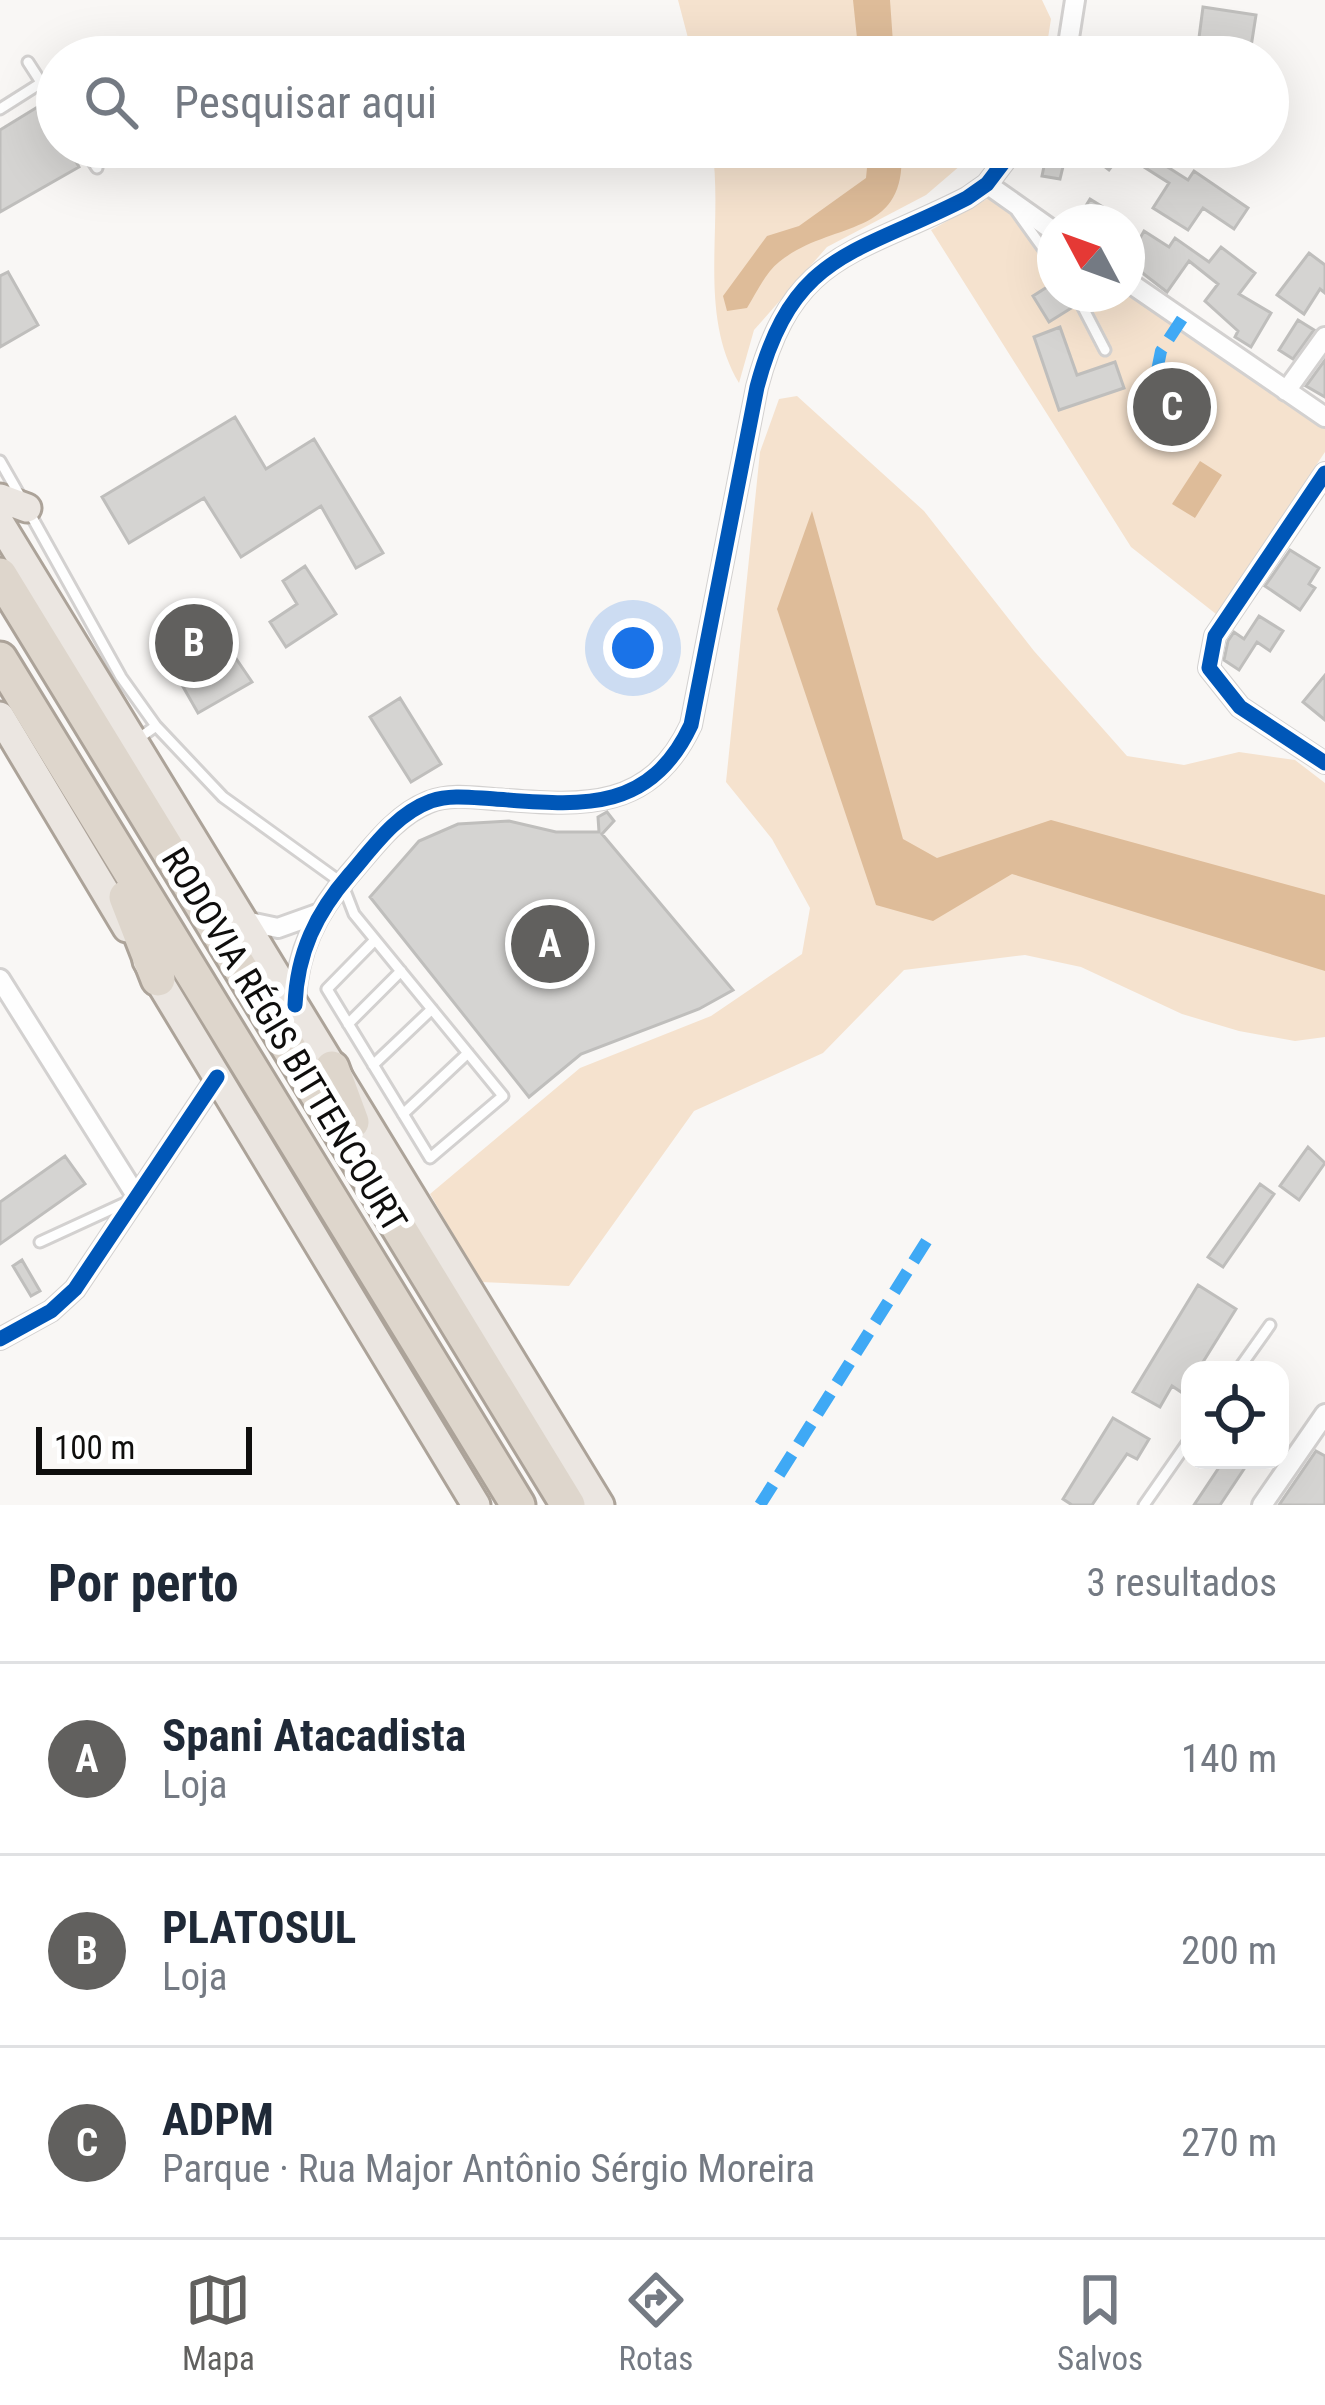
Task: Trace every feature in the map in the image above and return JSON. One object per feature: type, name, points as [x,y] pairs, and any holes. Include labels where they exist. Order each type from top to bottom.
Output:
[{"type":"highway","name":"RODOVIA RÉGIS BITTENCOURT","points":[[0,575],[568,1505]]},
{"type":"highway","name":"RODOVIA RÉGIS BITTENCOURT","points":[[0,658],[518,1505]]},
{"type":"highway","points":[[61,760],[158,979]]},
{"type":"highway","points":[[332,1067],[399,1228]]},
{"type":"main road","points":[[0,523],[91,640],[99,683],[146,734],[243,921],[600,1505]]},
{"type":"main road","points":[[0,716],[476,1505]]},
{"type":"street","points":[[1070,36],[1075,0]]},
{"type":"street","points":[[295,1005],[298,960],[324,910],[390,828],[428,802],[447,796],[602,803],[633,789],[673,755],[691,725],[757,387],[769,344],[788,303],[835,262],[987,184],[999,168]]},
{"type":"street","points":[[987,184],[1037,220]]},
{"type":"street","points":[[1145,293],[1325,417]]},
{"type":"street","points":[[1286,391],[1325,337]]},
{"type":"street","points":[[1325,473],[1221,627],[1209,658],[1212,677],[1250,714],[1325,763]]},
{"type":"street","points":[[243,921],[262,927],[296,926],[324,910]]},
{"type":"street","points":[[0,979],[137,1197]]},
{"type":"street","points":[[0,1021],[19,1009]]},
{"type":"street","points":[[0,1339],[51,1312],[75,1289],[217,1077]]},
{"type":"street","points":[[1262,1505],[1325,1414]]},
{"type":"lane","points":[[28,62],[36,75]]},
{"type":"lane","points":[[0,109],[36,86]]},
{"type":"lane","points":[[1006,198],[1037,240]]},
{"type":"lane","points":[[1085,312],[1105,350]]},
{"type":"lane","points":[[0,461],[13,503],[146,734],[342,883],[354,914],[503,1096],[430,1158],[326,989],[375,940]]},
{"type":"lane","points":[[324,910],[354,914]]},
{"type":"lane","points":[[348,1024],[401,971]]},
{"type":"lane","points":[[373,1065],[432,1009]]},
{"type":"lane","points":[[403,1114],[468,1053]]},
{"type":"lane","points":[[40,1242],[137,1197]]},
{"type":"lane","points":[[1244,1361],[1270,1325]]},
{"type":"lane","points":[[1144,1505],[1181,1452]]},
{"type":"shaded area","points":[[678,0],[1042,0],[1051,19],[1048,36],[687,36]]},
{"type":"shaded area","points":[[853,0],[890,0],[893,36],[857,36]]},
{"type":"shaded area","points":[[714,168],[958,168],[926,195],[827,247],[754,330],[739,383],[726,356],[715,298]]},
{"type":"shaded area","points":[[867,168],[900,168],[893,198],[880,213],[779,262],[747,308],[727,311],[723,296],[767,236],[799,226],[866,178]]},
{"type":"shaded area","points":[[994,195],[1037,225],[1037,312],[1145,312],[1145,300],[1325,423],[1325,452],[1216,614],[1131,547],[931,230]]},
{"type":"shaded area","points":[[797,396],[924,511],[1034,651],[1127,756],[1184,765],[1239,752],[1295,760],[1325,783],[1325,1037],[1295,1041],[1239,1031],[1182,1014],[1081,967],[1025,955],[904,970],[823,1053],[694,1111],[569,1286],[481,1282],[430,1194],[580,1068],[711,1016],[802,954],[810,908],[772,839],[726,782],[760,452],[779,399]]},
{"type":"shaded area","points":[[1200,461],[1222,475],[1195,518],[1172,504]]},
{"type":"shaded area","points":[[812,511],[903,839],[937,858],[1051,820],[1325,895],[1325,971],[1012,874],[933,921],[876,905],[777,609]]},
{"type":"building","points":[[1203,7],[1256,15],[1253,36],[1199,36]]},
{"type":"building","points":[[36,108],[36,168],[77,168],[0,212],[0,130]]},
{"type":"building","points":[[1044,168],[1063,168],[1060,179],[1042,176]]},
{"type":"building","points":[[1146,168],[1169,168],[1188,180],[1194,171],[1248,208],[1234,229],[1203,208],[1188,230],[1153,208],[1169,183]]},
{"type":"building","points":[[1145,232],[1169,247],[1175,238],[1209,262],[1221,247],[1255,273],[1239,294],[1271,313],[1251,347],[1235,337],[1238,331],[1205,301],[1218,284],[1189,261],[1167,292],[1145,275]]},
{"type":"building","points":[[1309,253],[1325,265],[1325,293],[1320,289],[1304,314],[1277,295]]},
{"type":"building","points":[[8,272],[38,325],[0,347],[0,276]]},
{"type":"building","points":[[1043,312],[1065,312],[1049,322]]},
{"type":"building","points":[[1298,320],[1314,330],[1293,359],[1279,350]]},
{"type":"building","points":[[1060,327],[1077,375],[1115,362],[1124,388],[1059,410],[1034,337]]},
{"type":"building","points":[[1325,360],[1325,397],[1306,386]]},
{"type":"building","points":[[235,417],[266,469],[314,439],[383,553],[356,568],[321,506],[241,557],[204,498],[129,543],[102,497]]},
{"type":"building","points":[[1169,421],[1177,431],[1163,444],[1152,435],[1158,422]]},
{"type":"building","points":[[1290,550],[1319,568],[1309,584],[1315,588],[1300,610],[1265,586]]},
{"type":"building","points":[[305,566],[336,614],[286,647],[270,622],[297,604],[283,581]]},
{"type":"building","points":[[203,610],[252,682],[198,713],[182,685],[188,681],[160,637]]},
{"type":"building","points":[[1259,616],[1283,631],[1270,651],[1257,642],[1239,670],[1224,660],[1228,641],[1234,632],[1244,639]]},
{"type":"building","points":[[1325,675],[1325,720],[1303,702]]},
{"type":"building","points":[[400,698],[441,764],[411,782],[370,717]]},
{"type":"building","points":[[607,812],[614,821],[602,834],[733,990],[699,1009],[581,1054],[529,1097],[370,897],[419,841],[458,824],[509,821],[556,832],[599,832],[598,817]]},
{"type":"building","points":[[1308,1147],[1325,1163],[1299,1200],[1280,1186]]},
{"type":"building","points":[[65,1156],[85,1184],[0,1244],[0,1202]]},
{"type":"building","points":[[1260,1184],[1274,1194],[1223,1267],[1208,1257]]},
{"type":"building","points":[[22,1260],[40,1291],[31,1296],[13,1266]]},
{"type":"building","points":[[1198,1285],[1236,1309],[1204,1361],[1181,1361],[1181,1392],[1172,1386],[1160,1407],[1133,1392]]},
{"type":"building","points":[[1113,1418],[1149,1439],[1137,1459],[1127,1454],[1092,1505],[1072,1505],[1063,1499]]},
{"type":"building","points":[[1316,1451],[1325,1456],[1325,1505],[1279,1505]]},
{"type":"building","points":[[1218,1469],[1244,1469],[1220,1505],[1194,1505]]},
{"type":"marked path","points":[[1182,319],[1161,351],[1157,371],[1184,409]]},
{"type":"marked path","points":[[760,1505],[929,1237]]},
{"type":"cycle path","points":[[295,1005],[304,951],[318,919],[368,853],[407,814],[447,798],[555,803],[608,798],[632,790],[674,754],[691,725],[757,387],[789,308],[834,263],[967,198],[999,168]]},
{"type":"cycle path","points":[[1325,473],[1215,636],[1209,668],[1240,707],[1325,763]]},
{"type":"cycle path","points":[[0,1339],[51,1311],[75,1289],[217,1077]]},
{"type":"place","name":"ADPM","points":[[1172,407]]},
{"type":"place","name":"PLATOSUL","points":[[194,643]]},
{"type":"place","name":"Spani Atacadista","points":[[550,944]]}]
